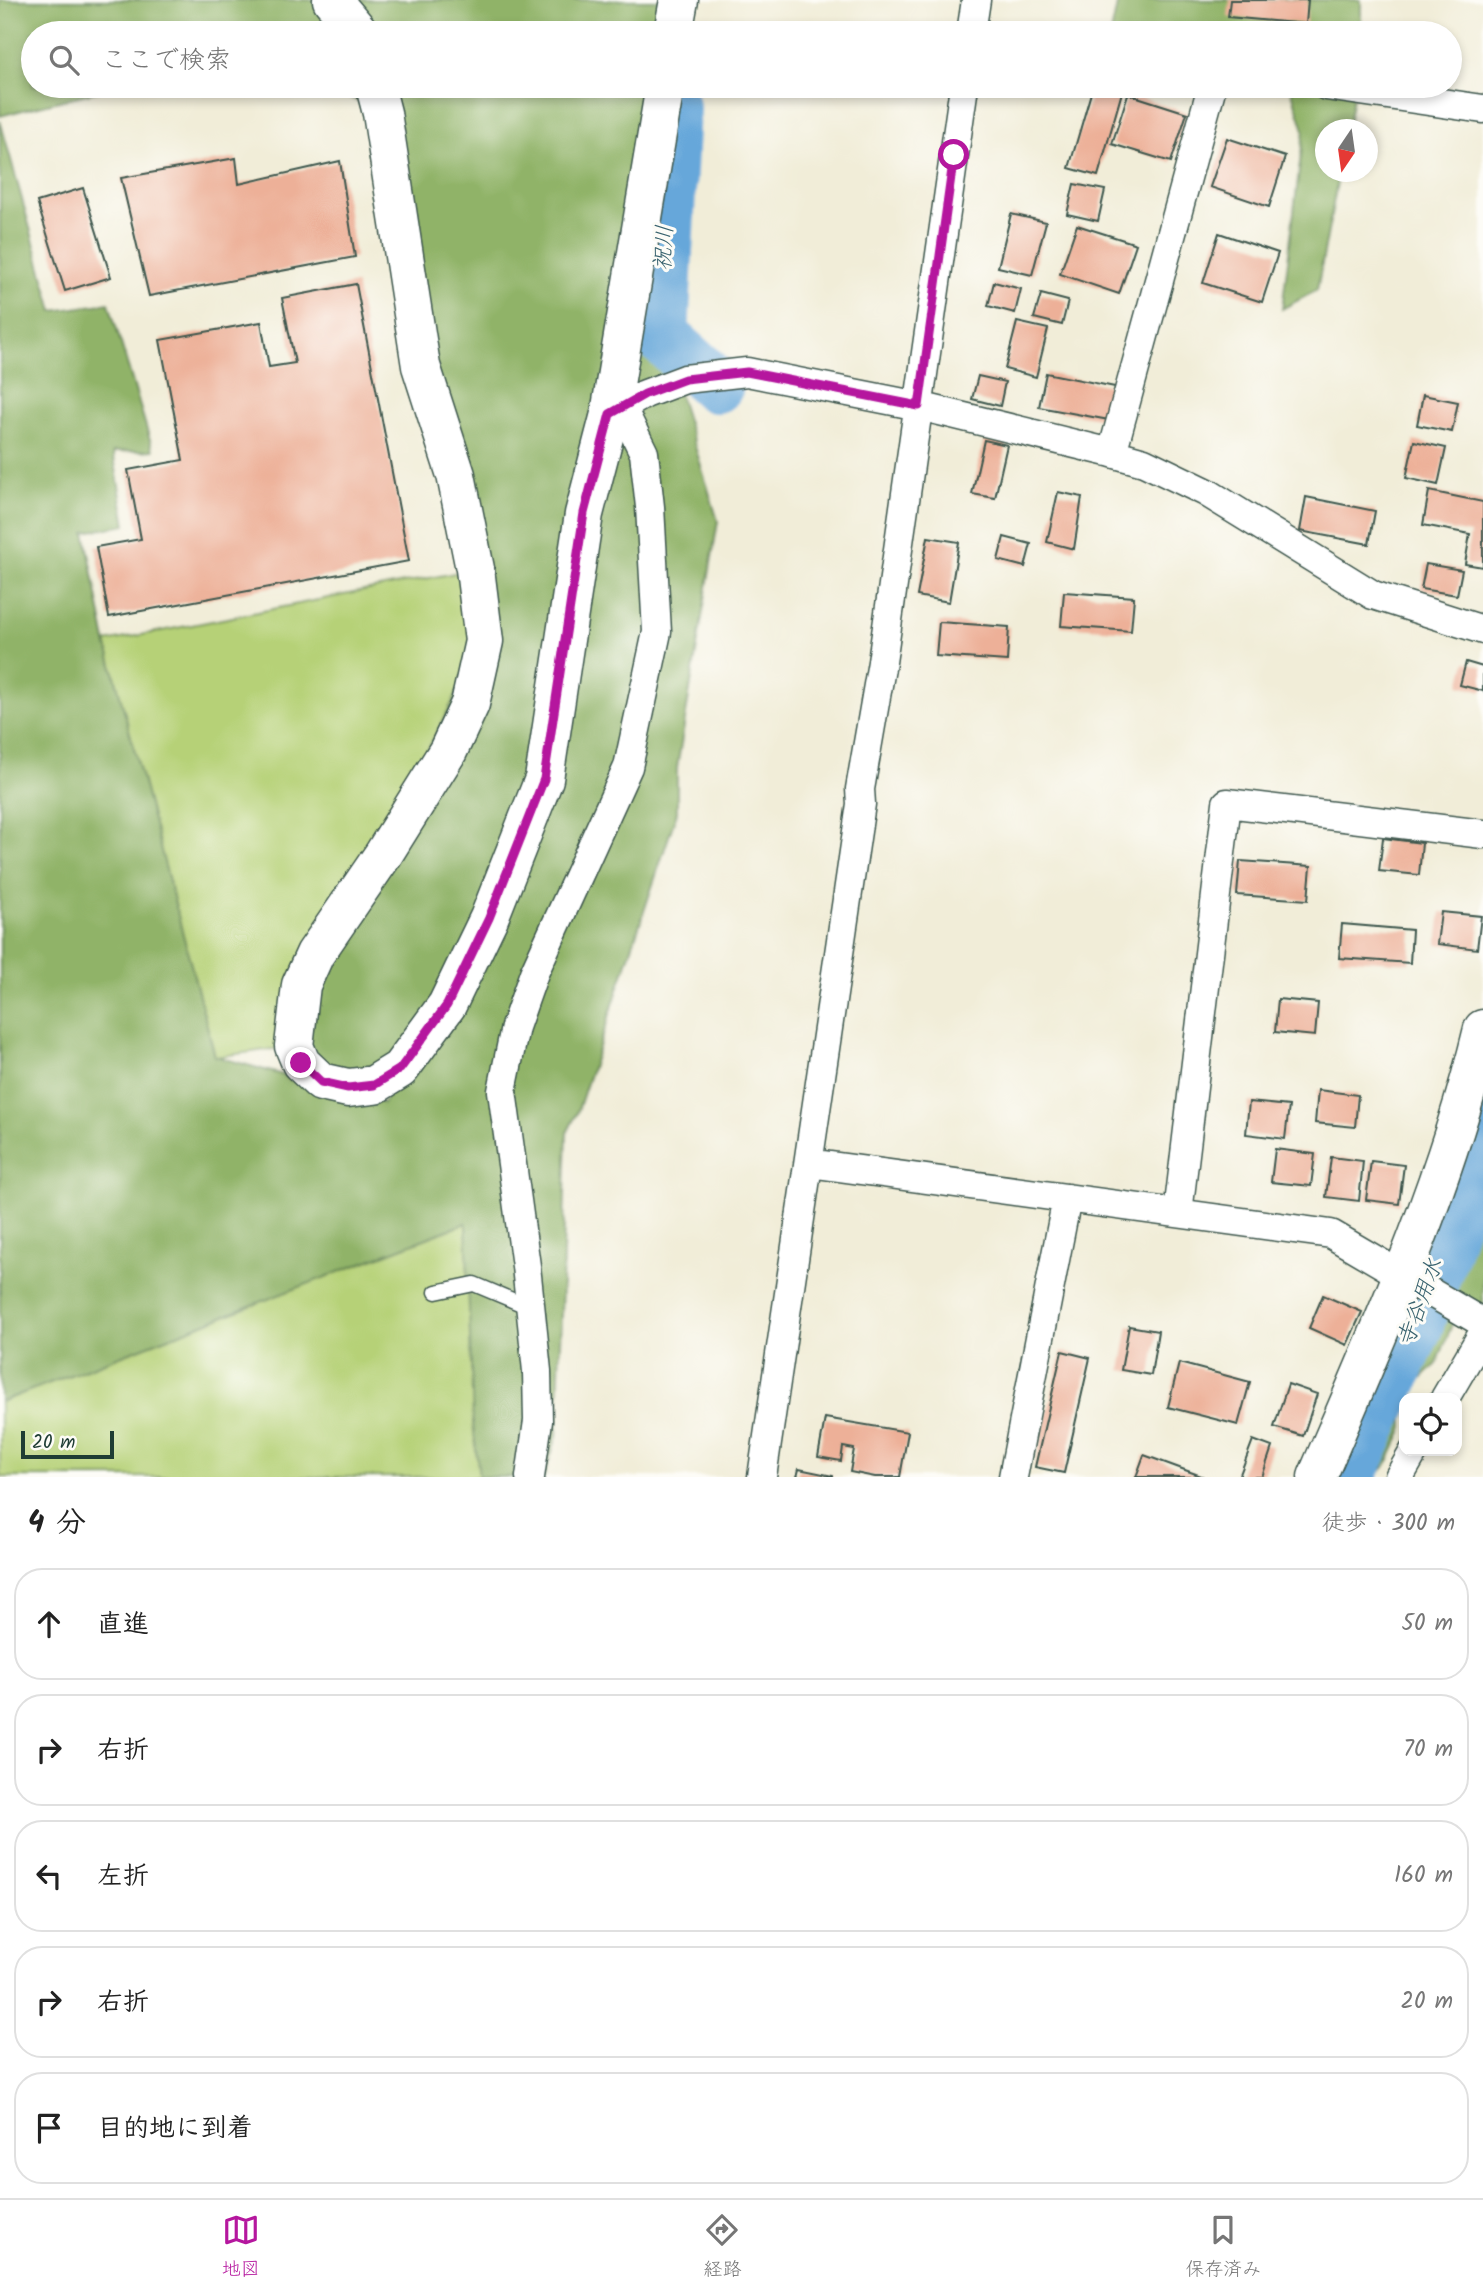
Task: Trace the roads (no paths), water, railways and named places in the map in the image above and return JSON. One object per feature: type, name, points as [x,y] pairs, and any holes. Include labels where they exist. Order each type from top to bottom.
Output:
[{"type":"street","points":[[332,0],[349,21]]},
{"type":"street","points":[[675,21],[679,0]]},
{"type":"street","points":[[975,21],[976,0]]},
{"type":"street","points":[[379,98],[421,366],[456,475],[475,569],[484,641],[470,704],[448,751],[383,855],[315,954],[301,985],[294,1046],[301,1063],[321,1082],[348,1088],[374,1085],[400,1069],[447,1005],[489,918],[544,779],[584,513],[616,411],[663,98]]},
{"type":"street","points":[[762,1477],[962,98]]},
{"type":"street","points":[[1112,453],[1209,98]]},
{"type":"street","points":[[1408,98],[1483,109]]},
{"type":"street","points":[[616,411],[645,394],[685,379],[747,372],[919,406],[1112,453],[1143,462],[1206,492],[1374,595],[1483,630]]},
{"type":"street","points":[[530,1477],[538,1421],[537,1371],[502,1091],[515,1027],[534,974],[628,768],[657,632],[644,453],[616,411]]},
{"type":"street","points":[[1178,1213],[1227,803],[1483,834]]},
{"type":"street","points":[[1317,1477],[1404,1276],[1442,1167],[1483,1029]]},
{"type":"street","points":[[809,1163],[1331,1234],[1483,1324]]},
{"type":"street","points":[[1013,1477],[1068,1198]]},
{"type":"street","points":[[1448,1393],[1483,1333]]},
{"type":"street","points":[[1399,1477],[1411,1456]]},
{"type":"lane","points":[[436,1292],[474,1284],[531,1308]]},
{"type":"waterway","name":"祝川","points":[[672,107],[661,336],[716,385]]},
{"type":"waterway","name":"寺谷用水","points":[[1348,1477],[1415,1326],[1483,1124]]}]
